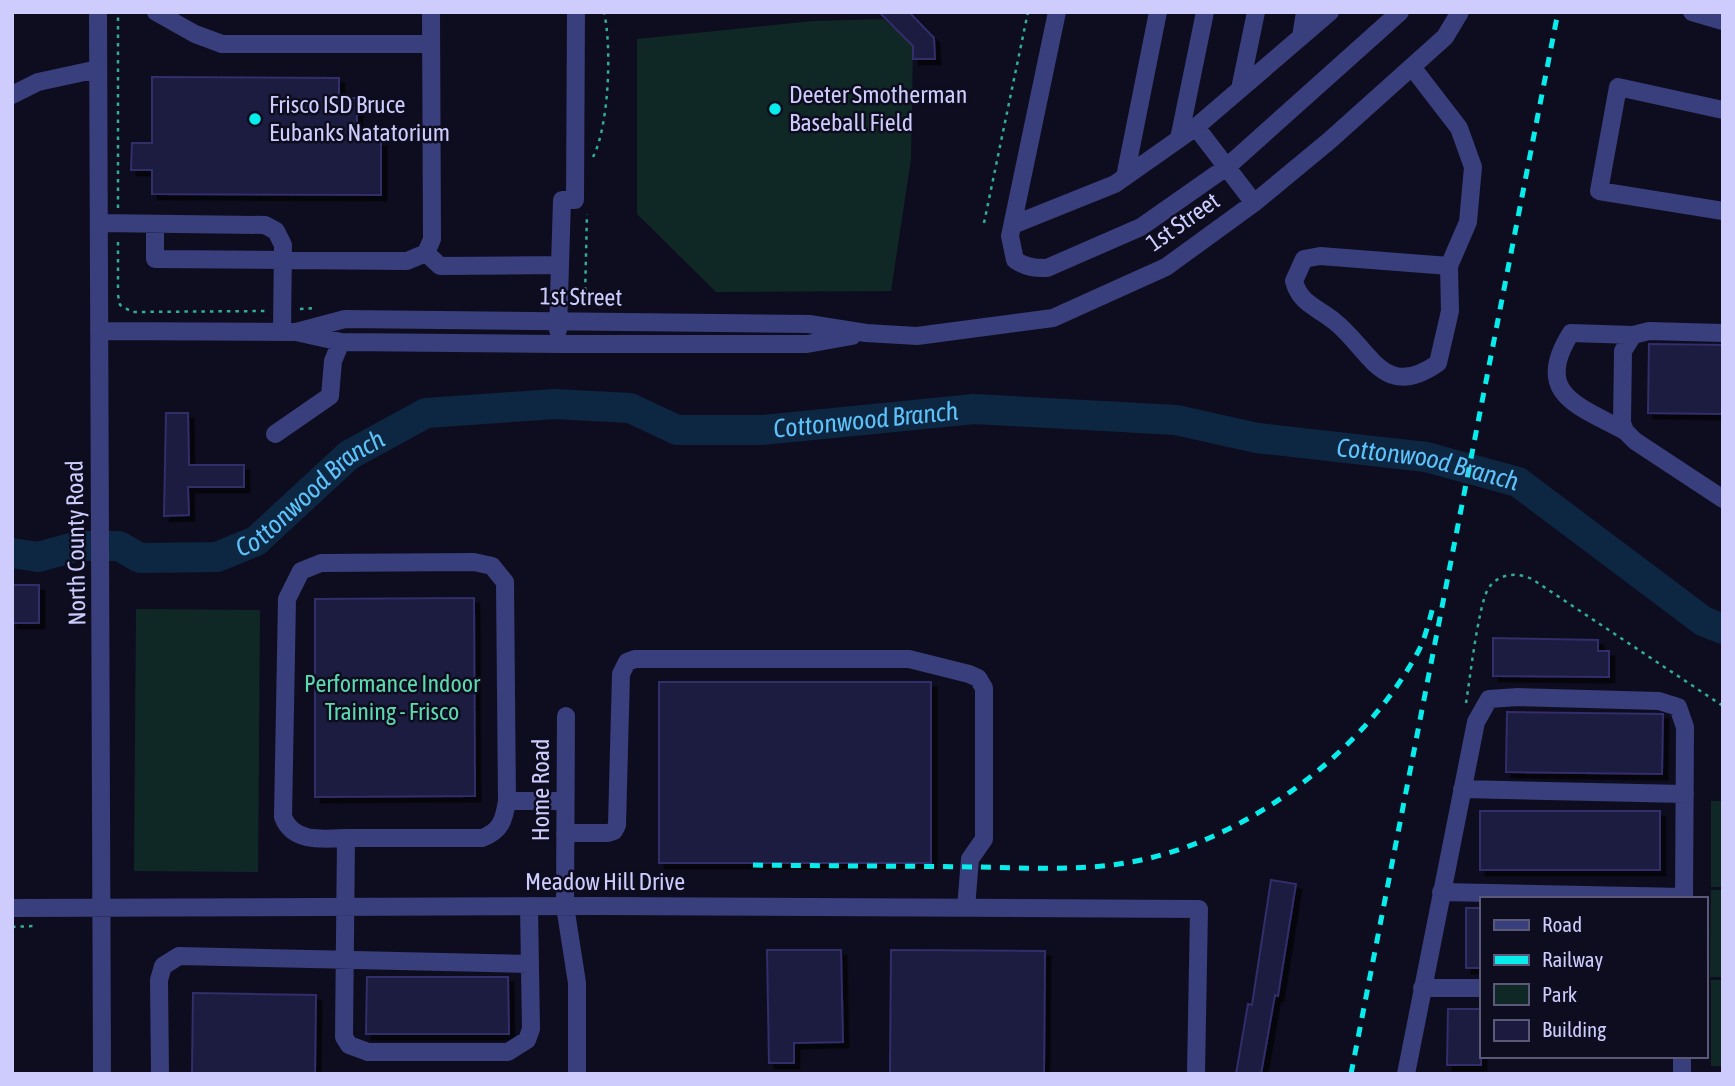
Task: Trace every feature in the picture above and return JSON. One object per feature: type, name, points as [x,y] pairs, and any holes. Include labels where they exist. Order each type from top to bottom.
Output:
[{"type":"street","name":"North County Road","points":[[98,12],[104,907],[102,1074]]},
{"type":"street","points":[[156,12],[195,34],[222,44],[431,44]]},
{"type":"street","points":[[155,224],[155,259],[407,261],[426,253],[432,240],[431,12]]},
{"type":"street","points":[[558,344],[562,200],[575,201],[576,12]]},
{"type":"street","points":[[1057,12],[1013,225],[1010,250],[1015,260],[1023,266],[1046,268],[1141,227],[1228,166],[1400,12]]},
{"type":"street","points":[[1125,177],[1158,12]]},
{"type":"street","points":[[1179,139],[1205,12]]},
{"type":"street","points":[[1240,89],[1256,12]]},
{"type":"street","points":[[1301,37],[1305,12]]},
{"type":"street","points":[[1013,225],[1115,184],[1196,127],[1330,12]]},
{"type":"street","name":"1st Street","points":[[289,332],[345,319],[558,313],[809,324],[866,333],[917,336],[1053,318],[1166,267],[1254,202],[1445,37],[1460,12]]},
{"type":"street","points":[[1692,12],[1723,21]]},
{"type":"street","points":[[1412,67],[1459,128],[1473,167],[1468,222],[1449,266],[1451,294],[1444,350],[1438,363],[1423,374],[1407,377],[1376,368],[1335,321],[1311,307],[1297,294],[1294,281],[1304,259],[1320,256],[1449,266]]},
{"type":"street","points":[[12,95],[38,82],[98,69]]},
{"type":"street","points":[[1723,110],[1618,88],[1599,191],[1723,211]]},
{"type":"street","points":[[1196,127],[1254,202]]},
{"type":"street","points":[[99,223],[265,225],[281,237],[284,260],[282,311],[289,332]]},
{"type":"street","points":[[426,253],[440,266],[560,265]]},
{"type":"street","name":"1st Street","points":[[99,331],[289,332],[341,342],[558,344],[807,344],[866,333]]},
{"type":"street","points":[[1723,333],[1571,333],[1562,347],[1556,382],[1567,400],[1625,431],[1723,499]]},
{"type":"street","points":[[1625,431],[1623,351],[1633,335]]},
{"type":"street","points":[[275,434],[330,396],[333,360],[341,342]]},
{"type":"street","points":[[474,562],[492,566],[505,582],[508,800],[500,827],[495,833],[482,838],[346,838],[314,839],[297,835],[286,825],[283,817],[287,600],[296,578],[311,565],[474,562]]},
{"type":"street","points":[[565,833],[608,833],[617,825],[621,674],[627,663],[635,659],[909,659],[969,674],[978,678],[984,688],[984,839],[970,859],[967,908]]},
{"type":"street","points":[[1406,1074],[1476,722],[1489,699],[1518,696],[1659,701],[1678,707],[1685,727],[1685,897]]},
{"type":"street","name":"Home Road","points":[[566,716],[565,906],[577,983],[577,1074]]},
{"type":"street","points":[[1462,789],[1685,794]]},
{"type":"street","points":[[508,800],[565,801]]},
{"type":"street","points":[[346,838],[344,1037],[355,1049],[368,1052],[508,1052],[521,1046],[531,1029],[529,906]]},
{"type":"street","points":[[1441,892],[1644,897]]},
{"type":"street","name":"Meadow Hill Drive","points":[[12,908],[565,906],[1199,909],[1196,1074]]},
{"type":"street","points":[[160,1074],[159,981],[163,967],[178,956],[529,964]]},
{"type":"street","points":[[1422,988],[1480,988]]},
{"type":"path","points":[[118,12],[120,305],[132,312],[282,311],[322,307]]},
{"type":"path","points":[[591,160],[601,142],[607,104],[604,12]]},
{"type":"path","points":[[984,223],[1028,12]]},
{"type":"path","points":[[558,313],[585,297],[585,217],[589,209]]},
{"type":"path","points":[[1465,706],[1485,597],[1498,579],[1511,574],[1532,579],[1723,706]]},
{"type":"green space","name":"Deeter Smotherman Baseball Field","points":[[886,19],[913,46],[911,159],[891,291],[716,292],[637,214],[637,39],[813,21]]},
{"type":"green space","points":[[136,609],[260,610],[258,872],[134,871]]},
{"type":"green space","points":[[1711,801],[1723,801],[1723,887],[1711,887]]},
{"type":"green space","points":[[1711,890],[1723,890],[1723,977],[1710,977]]},
{"type":"green space","points":[[1711,980],[1723,980],[1723,1066],[1711,1066]]},
{"type":"building","points":[[879,12],[909,12],[934,38],[935,59],[913,59],[913,46]]},
{"type":"building","name":"Frisco ISD Bruce Eubanks Natatorium","points":[[152,77],[339,78],[339,98],[357,98],[357,141],[381,141],[381,195],[152,194],[152,170],[131,170],[132,143],[152,143]]},
{"type":"building","points":[[1649,344],[1723,345],[1723,414],[1648,413]]},
{"type":"building","points":[[166,413],[188,413],[189,465],[244,465],[244,487],[188,487],[189,515],[164,516]]},
{"type":"building","points":[[12,585],[39,585],[39,623],[12,623]]},
{"type":"building","name":"Performance Indoor Training - Frisco","points":[[474,598],[475,796],[315,797],[315,599]]},
{"type":"building","points":[[1493,638],[1598,640],[1598,651],[1609,651],[1609,677],[1493,676]]},
{"type":"building","points":[[659,682],[931,682],[931,863],[659,863]]},
{"type":"building","points":[[1507,712],[1663,714],[1662,774],[1506,772]]},
{"type":"building","points":[[1480,811],[1660,811],[1660,870],[1480,870]]},
{"type":"building","points":[[1271,880],[1296,884],[1278,996],[1275,995],[1261,1074],[1236,1074],[1248,1004],[1252,1005]]},
{"type":"building","points":[[1466,908],[1480,908],[1480,968],[1466,968]]},
{"type":"building","points":[[767,950],[841,950],[843,1042],[794,1043],[794,1063],[769,1063]]},
{"type":"building","points":[[891,950],[1045,951],[1044,1074],[890,1074]]},
{"type":"building","points":[[367,977],[508,977],[509,1034],[366,1034]]},
{"type":"building","points":[[193,993],[316,995],[315,1074],[192,1074]]},
{"type":"building","points":[[1448,1009],[1480,1009],[1481,1065],[1447,1065]]},
{"type":"waterway","name":"Cottonwood Branch","points":[[12,553],[38,557],[78,546],[119,546],[140,558],[217,557],[256,541],[349,455],[426,413],[555,404],[630,408],[677,430],[762,430],[974,409],[1176,420],[1257,438],[1426,457],[1518,482],[1703,621],[1723,629]]},
{"type":"railway","points":[[1351,1074],[1558,12]]},
{"type":"railway","points":[[753,865],[1082,868],[1146,859],[1187,847],[1227,830],[1266,808],[1303,783],[1337,754],[1396,688],[1420,647],[1433,607]]},
{"type":"place","name":"Deeter Smotherman Baseball Field","points":[[775,109]]},
{"type":"place","name":"Frisco ISD Bruce Eubanks Natatorium","points":[[255,119]]}]
